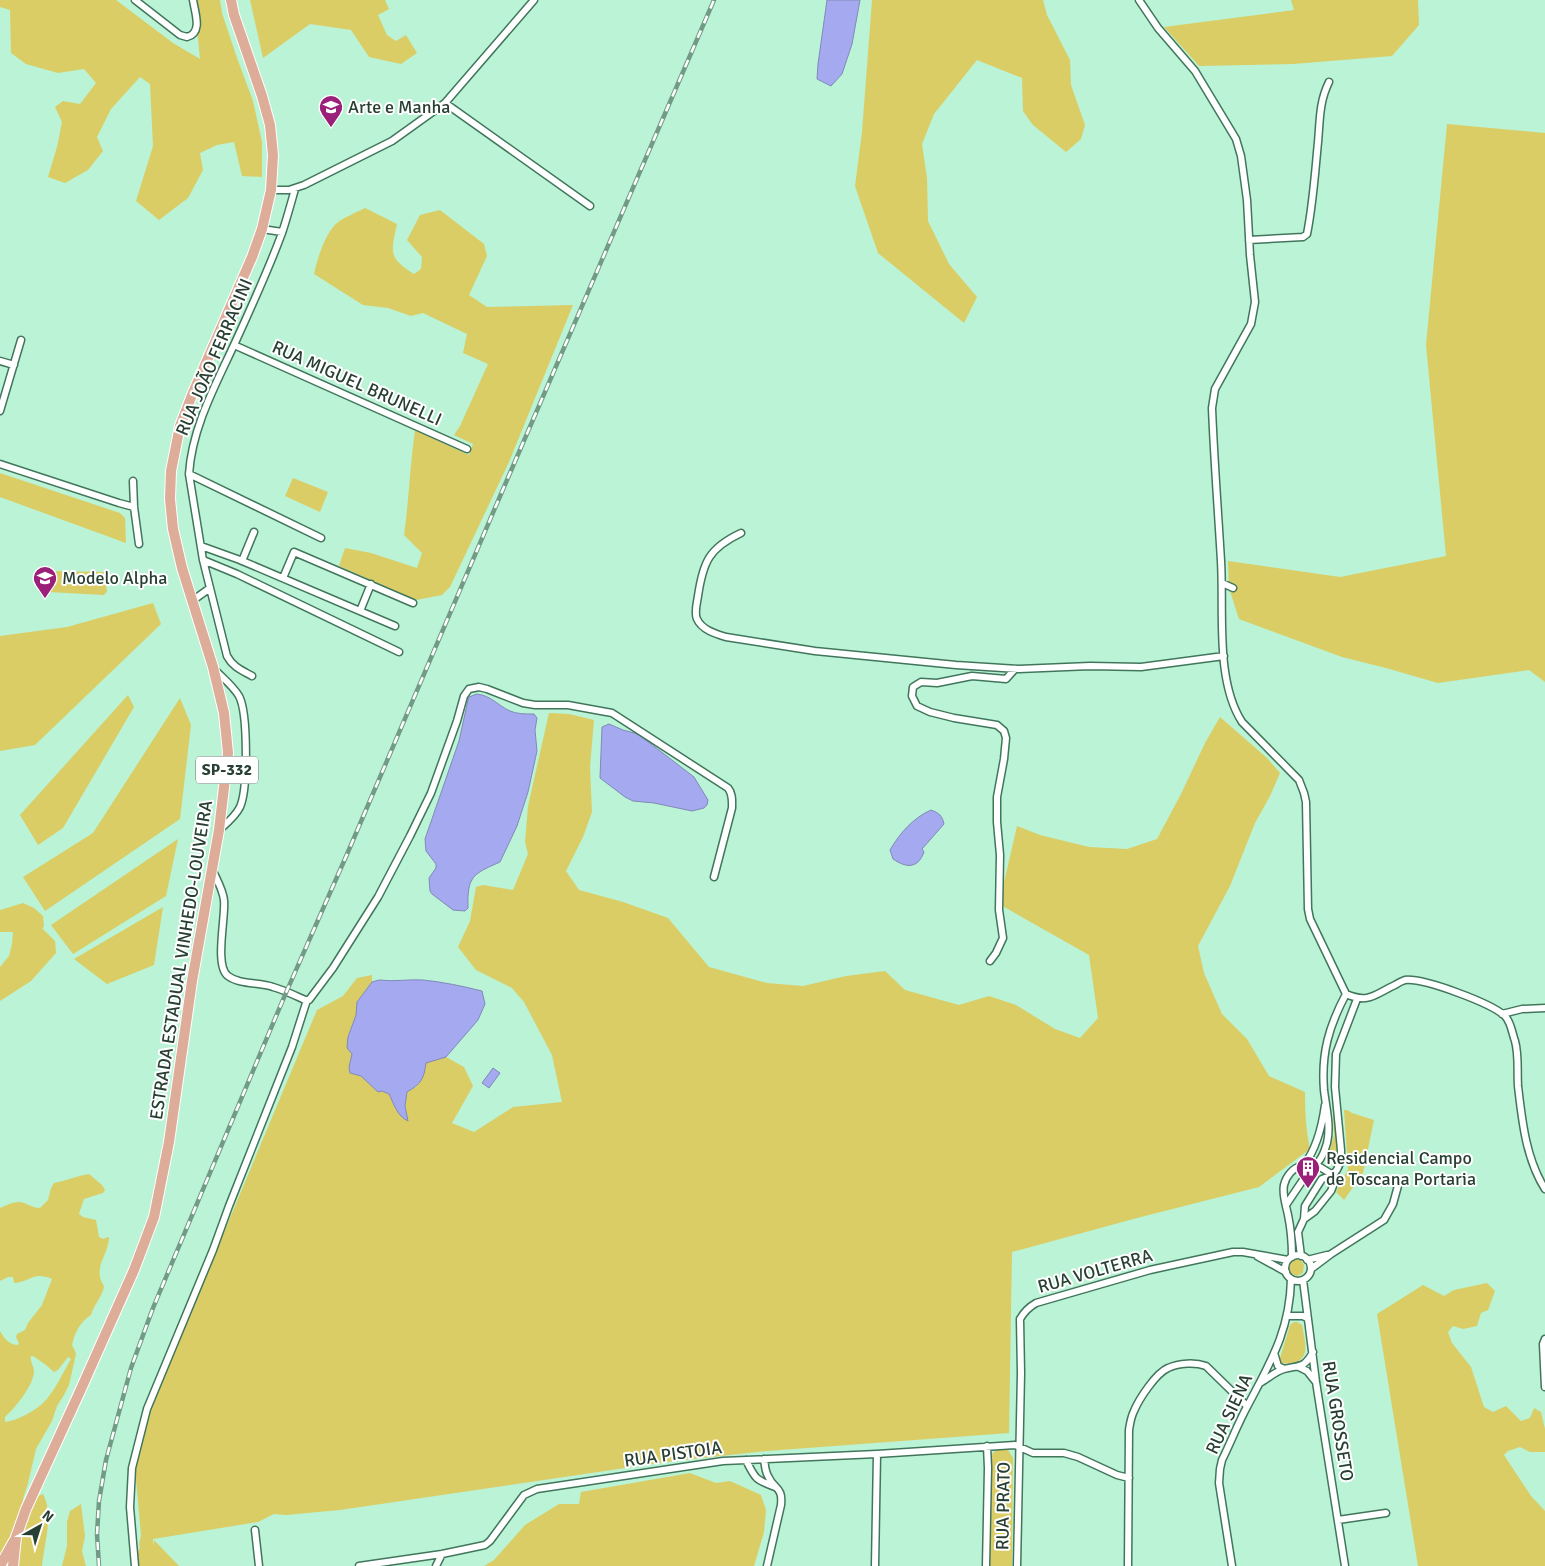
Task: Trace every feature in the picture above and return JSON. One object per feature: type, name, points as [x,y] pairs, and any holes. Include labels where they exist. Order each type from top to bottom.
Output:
[{"type":"main road","name":"ESTRADA ESTADUAL VINHEDO-LOUVEIRA","points":[[13,1566],[16,1537],[26,1509],[134,1270],[154,1217],[169,1142],[192,981],[219,830],[228,754],[224,713],[213,667],[182,568],[171,514],[170,484],[173,456],[185,412],[248,266],[262,229],[271,190],[273,155],[270,125],[234,15],[231,0]]},
{"type":"main road","name":"SP-332","points":[[0,1566],[16,1537]]},
{"type":"street","points":[[135,0],[180,35],[187,37],[193,34],[197,28],[193,0]]},
{"type":"street","points":[[271,190],[295,189],[392,141],[445,103],[534,0]]},
{"type":"street","points":[[1138,0],[1158,28],[1195,71],[1236,139],[1241,156],[1247,200],[1255,302],[1254,317],[1252,324],[1215,389],[1212,408],[1222,583],[1224,656],[1228,691],[1235,712],[1242,722],[1295,776],[1304,793],[1306,802],[1308,909],[1310,919],[1346,994],[1357,999],[1372,998],[1404,980],[1413,980],[1431,983],[1486,1004],[1507,1019],[1517,1048],[1518,1086],[1529,1155],[1537,1177],[1545,1189]]},
{"type":"street","points":[[1250,240],[1303,238],[1307,234],[1320,108],[1323,94],[1329,82]]},
{"type":"street","points":[[445,103],[590,206]]},
{"type":"street","name":"RUA JOÃO FERRACINI","points":[[252,676],[231,663],[227,656],[203,560],[194,509],[189,474],[191,450],[199,424],[282,232],[295,189]]},
{"type":"street","points":[[262,229],[282,232]]},
{"type":"street","points":[[0,411],[21,340]]},
{"type":"street","name":"RUA MIGUEL BRUNELLI","points":[[234,345],[467,449]]},
{"type":"street","points":[[0,361],[14,365]]},
{"type":"street","points":[[0,464],[134,507]]},
{"type":"street","points":[[189,474],[321,538]]},
{"type":"street","points":[[133,481],[139,544]]},
{"type":"street","points":[[242,561],[254,532]]},
{"type":"street","points":[[741,533],[719,545],[712,552],[705,564],[699,588],[696,614],[698,620],[703,626],[726,637],[815,651],[1015,669],[1090,666],[1140,667],[1224,656]]},
{"type":"street","points":[[201,546],[242,561],[394,626]]},
{"type":"street","points":[[283,578],[294,552],[413,603]]},
{"type":"street","points":[[203,560],[238,574],[399,652]]},
{"type":"street","points":[[1222,583],[1233,588]]},
{"type":"street","points":[[360,611],[371,584]]},
{"type":"street","points":[[192,601],[210,588]]},
{"type":"street","points":[[213,667],[239,697],[242,706],[246,766],[244,794],[241,805],[233,818],[219,830]]},
{"type":"street","points":[[990,961],[1003,938],[999,910],[1000,855],[996,822],[997,797],[1006,738],[1004,731],[997,725],[930,712],[917,706],[912,696],[913,687],[921,682],[937,683],[972,676],[1006,679],[1015,669]]},
{"type":"street","points":[[135,1566],[130,1507],[132,1468],[147,1409],[213,1250],[292,1047],[307,1000],[315,994],[378,897],[431,793],[464,696],[472,687],[487,689],[523,703],[568,705],[612,713],[728,788],[732,798],[732,808],[714,877]]},
{"type":"street","points":[[212,870],[223,893],[224,902],[222,968],[228,976],[272,986],[307,1000]]},
{"type":"street","points":[[1286,1205],[1324,1152],[1329,1119],[1324,1087],[1323,1067],[1325,1050],[1334,1020],[1346,994]]},
{"type":"street","points":[[1301,1256],[1298,1232],[1304,1219],[1305,1206],[1322,1179],[1333,1175],[1339,1168],[1341,1160],[1335,1087],[1336,1054],[1357,999]]},
{"type":"street","points":[[1502,1014],[1522,1009],[1545,1008]]},
{"type":"street","points":[[1325,1050],[1336,1054]]},
{"type":"street","points":[[1324,1087],[1335,1087]]},
{"type":"street","points":[[1304,1165],[1315,1148],[1325,1099]]},
{"type":"street","points":[[1290,1258],[1301,1256],[1308,1260],[1311,1269],[1310,1274],[1299,1281],[1291,1279],[1286,1272],[1292,1239],[1283,1192],[1284,1182],[1291,1172],[1304,1165],[1315,1164],[1333,1175]]},
{"type":"street","points":[[1304,1219],[1315,1212],[1324,1201],[1333,1186],[1333,1175]]},
{"type":"street","points":[[1311,1269],[1384,1220],[1393,1204],[1398,1182]]},
{"type":"street","name":"RUA VOLTERRA","points":[[1020,1447],[1020,1319],[1029,1307],[1036,1303],[1150,1270],[1233,1252],[1290,1258]]},
{"type":"street","name":"RUA VOLTERRA","points":[[1251,1253],[1286,1272]]},
{"type":"street","points":[[1308,1260],[1331,1254]]},
{"type":"street","name":"RUA SIENA","points":[[1232,1566],[1219,1483],[1220,1469],[1222,1460],[1247,1406],[1260,1384],[1274,1353],[1287,1316],[1291,1279]]},
{"type":"street","name":"RUA GROSSETO","points":[[1303,1280],[1316,1382],[1345,1566]]},
{"type":"street","points":[[1287,1316],[1303,1316],[1307,1318]]},
{"type":"street","points":[[1545,1339],[1543,1344],[1545,1387]]},
{"type":"street","points":[[1299,1367],[1312,1352]]},
{"type":"street","points":[[1274,1353],[1278,1366],[1284,1369]]},
{"type":"street","points":[[1128,1566],[1129,1430],[1134,1411],[1147,1389],[1161,1372],[1168,1368],[1199,1363],[1206,1366],[1247,1406]]},
{"type":"street","points":[[1260,1384],[1284,1369],[1299,1367],[1307,1370],[1316,1382]]},
{"type":"street","name":"RUA PISTOIA","points":[[359,1566],[442,1554],[485,1545],[524,1495],[537,1489],[723,1461],[1015,1445],[1033,1452],[1064,1453],[1078,1457],[1117,1476],[1129,1478]]},
{"type":"street","points":[[986,1566],[987,1446]]},
{"type":"street","name":"RUA PRATO","points":[[1017,1566],[1020,1447]]},
{"type":"street","points":[[875,1566],[877,1454]]},
{"type":"street","points":[[764,1459],[768,1477],[781,1493],[781,1502],[766,1566]]},
{"type":"street","points":[[746,1460],[753,1475],[760,1481],[776,1487]]},
{"type":"street","points":[[1338,1520],[1386,1513]]},
{"type":"street","points":[[255,1530],[259,1566]]},
{"type":"street","points":[[436,1566],[442,1554]]},
{"type":"shaded area","points":[[0,0],[116,0],[173,43],[200,59],[194,0],[220,0],[222,13],[253,101],[262,142],[262,177],[242,176],[234,142],[217,145],[200,153],[203,170],[188,198],[159,220],[136,201],[153,146],[150,84],[140,77],[111,109],[97,137],[103,151],[88,170],[65,183],[48,177],[62,122],[55,107],[63,101],[80,104],[96,83],[84,69],[58,73],[26,64],[11,53],[10,10],[0,7]]},
{"type":"shaded area","points":[[250,0],[385,0],[389,9],[378,15],[387,35],[396,41],[406,35],[417,53],[401,64],[369,57],[351,30],[310,24],[263,58]]},
{"type":"shaded area","points":[[872,0],[1043,0],[1047,15],[1070,60],[1071,85],[1085,125],[1081,139],[1066,152],[1033,125],[1023,111],[1022,78],[977,60],[934,114],[922,144],[927,178],[928,221],[949,264],[977,297],[964,323],[878,253],[855,186],[862,132]]},
{"type":"shaded area","points":[[1291,0],[1418,0],[1419,25],[1392,56],[1293,64],[1199,66],[1164,27],[1294,10]]},
{"type":"shaded area","points":[[1447,124],[1545,133],[1545,682],[1529,670],[1438,683],[1342,657],[1239,619],[1229,588],[1228,561],[1340,577],[1446,556],[1426,345]]},
{"type":"shaded area","points":[[365,208],[397,224],[393,241],[393,254],[400,263],[414,274],[421,269],[422,257],[407,240],[420,215],[440,210],[484,244],[487,256],[469,295],[487,307],[573,305],[509,462],[450,587],[442,595],[416,600],[339,566],[345,548],[371,553],[417,568],[422,553],[404,535],[415,430],[469,455],[473,444],[454,435],[460,426],[488,364],[463,353],[467,334],[423,313],[411,316],[388,308],[363,305],[314,274],[322,247],[333,227],[343,219]]},
{"type":"shaded area","points":[[0,473],[120,513],[125,518],[126,543],[0,497]]},
{"type":"shaded area","points":[[293,478],[328,492],[320,512],[285,496]]},
{"type":"shaded area","points":[[49,571],[104,572],[107,591],[104,595],[48,592]]},
{"type":"shaded area","points":[[153,603],[161,624],[35,745],[0,751],[0,636],[67,627]]},
{"type":"shaded area","points":[[128,695],[134,707],[63,828],[38,845],[20,815]]},
{"type":"shaded area","points":[[180,698],[191,725],[180,819],[45,911],[23,877],[93,833]]},
{"type":"shaded area","points":[[549,713],[569,714],[594,720],[590,767],[592,812],[583,837],[566,871],[579,890],[623,902],[668,918],[709,967],[767,983],[803,986],[846,976],[885,971],[905,990],[959,1005],[989,996],[1016,1005],[1055,1029],[1080,1038],[1098,1018],[1089,955],[999,904],[1017,826],[1040,835],[1089,847],[1127,849],[1157,839],[1220,717],[1267,758],[1280,773],[1255,823],[1230,886],[1198,946],[1204,973],[1222,1014],[1247,1039],[1269,1076],[1305,1092],[1306,1121],[1310,1149],[1259,1187],[1012,1252],[1009,1433],[767,1451],[666,1462],[340,1510],[286,1515],[274,1514],[258,1522],[153,1539],[153,1546],[154,1540],[179,1566],[132,1566],[140,1547],[141,1535],[134,1458],[145,1421],[317,1010],[343,996],[357,978],[372,975],[372,982],[357,1002],[356,1015],[348,1037],[352,1053],[350,1073],[361,1076],[378,1092],[382,1091],[389,1094],[395,1107],[407,1121],[405,1106],[407,1092],[417,1086],[426,1062],[446,1057],[464,1067],[473,1086],[452,1123],[474,1132],[513,1107],[562,1102],[552,1055],[524,1002],[512,988],[476,970],[458,947],[470,921],[476,887],[483,885],[513,890],[528,854],[525,842],[528,806]]},
{"type":"shaded area","points":[[178,839],[166,896],[73,954],[51,925]]},
{"type":"shaded area","points":[[23,903],[34,908],[43,916],[44,927],[42,928],[55,941],[56,953],[31,981],[0,1001],[0,967],[9,956],[13,932],[0,932],[0,910]]},
{"type":"shaded area","points":[[163,907],[154,965],[107,984],[74,959]]},
{"type":"shaded area","points":[[1332,1090],[1338,1152],[1335,1163],[1330,1166],[1326,1162],[1334,1136]]},
{"type":"shaded area","points":[[1344,1110],[1374,1120],[1363,1173],[1344,1200],[1336,1192],[1348,1169]]},
{"type":"shaded area","points":[[89,1174],[105,1190],[103,1193],[84,1199],[79,1214],[96,1220],[99,1237],[103,1239],[109,1238],[100,1268],[101,1280],[104,1286],[91,1315],[78,1328],[72,1345],[76,1354],[69,1385],[36,1449],[23,1499],[23,1511],[36,1497],[43,1494],[46,1502],[48,1520],[42,1566],[14,1566],[22,1514],[11,1533],[6,1553],[0,1563],[0,1331],[5,1339],[18,1345],[17,1334],[25,1330],[42,1305],[52,1279],[36,1276],[14,1283],[13,1277],[8,1277],[0,1281],[0,1208],[18,1202],[40,1208],[48,1200],[54,1183]],"holes":[[[33,1356],[54,1372],[58,1370],[68,1357],[71,1359],[53,1391],[42,1404],[22,1417],[5,1422],[5,1417],[27,1390],[33,1378],[34,1372],[31,1358]]]},
{"type":"shaded area","points":[[1295,1259],[1301,1260],[1304,1265],[1303,1273],[1297,1276],[1290,1273],[1288,1268],[1290,1262]]},
{"type":"shaded area","points":[[1487,1283],[1495,1291],[1488,1310],[1481,1313],[1477,1326],[1463,1329],[1453,1326],[1448,1332],[1452,1343],[1471,1367],[1484,1407],[1493,1412],[1506,1406],[1521,1421],[1530,1418],[1534,1408],[1541,1412],[1545,1429],[1545,1452],[1530,1452],[1520,1447],[1508,1451],[1504,1455],[1531,1496],[1545,1511],[1545,1566],[1418,1566],[1377,1314],[1423,1285],[1444,1296],[1454,1290]]},
{"type":"shaded area","points":[[1294,1322],[1302,1325],[1305,1353],[1299,1361],[1281,1363],[1280,1358],[1290,1325]]},
{"type":"shaded area","points":[[997,1449],[1008,1450],[1013,1458],[1012,1566],[989,1566],[990,1456]]},
{"type":"shaded area","points":[[690,1473],[716,1483],[730,1481],[761,1495],[766,1510],[764,1532],[754,1566],[484,1566],[494,1560],[525,1525],[559,1504],[579,1504],[581,1492]]},
{"type":"shaded area","points":[[81,1504],[85,1536],[82,1551],[86,1566],[62,1566],[67,1546],[67,1522],[70,1511]]},
{"type":"water","points":[[827,0],[860,0],[852,44],[842,74],[831,86],[817,79]]},
{"type":"water","points":[[477,694],[491,699],[513,712],[534,714],[537,718],[535,730],[537,751],[528,792],[517,826],[500,862],[478,873],[474,878],[469,889],[468,908],[465,911],[453,910],[430,891],[429,878],[436,868],[436,864],[426,851],[425,839],[459,741],[469,697]]},
{"type":"water","points":[[609,724],[638,734],[694,777],[708,800],[707,805],[704,808],[692,811],[654,803],[633,801],[600,778],[602,727]]},
{"type":"water","points":[[931,810],[940,815],[944,824],[922,849],[924,852],[918,862],[907,865],[893,859],[890,850],[898,838],[913,822]]},
{"type":"water","points":[[379,980],[423,980],[467,987],[482,991],[485,1004],[478,1020],[446,1057],[426,1063],[421,1080],[407,1092],[405,1106],[408,1121],[398,1113],[389,1094],[382,1091],[378,1092],[361,1076],[350,1073],[349,1067],[352,1054],[347,1048],[348,1037],[356,1015],[357,1002],[372,982]]},
{"type":"water","points":[[493,1068],[500,1073],[489,1088],[482,1083]]},
{"type":"railway","points":[[99,1566],[97,1534],[99,1501],[106,1460],[131,1368],[153,1308],[285,995],[714,0]]},
{"type":"place","name":"Arte e Manha","points":[[331,128]]},
{"type":"place","name":"Modelo Alpha","points":[[45,599]]},
{"type":"place","name":"Residencial Campo de Toscana Portaria","points":[[1308,1189]]}]
